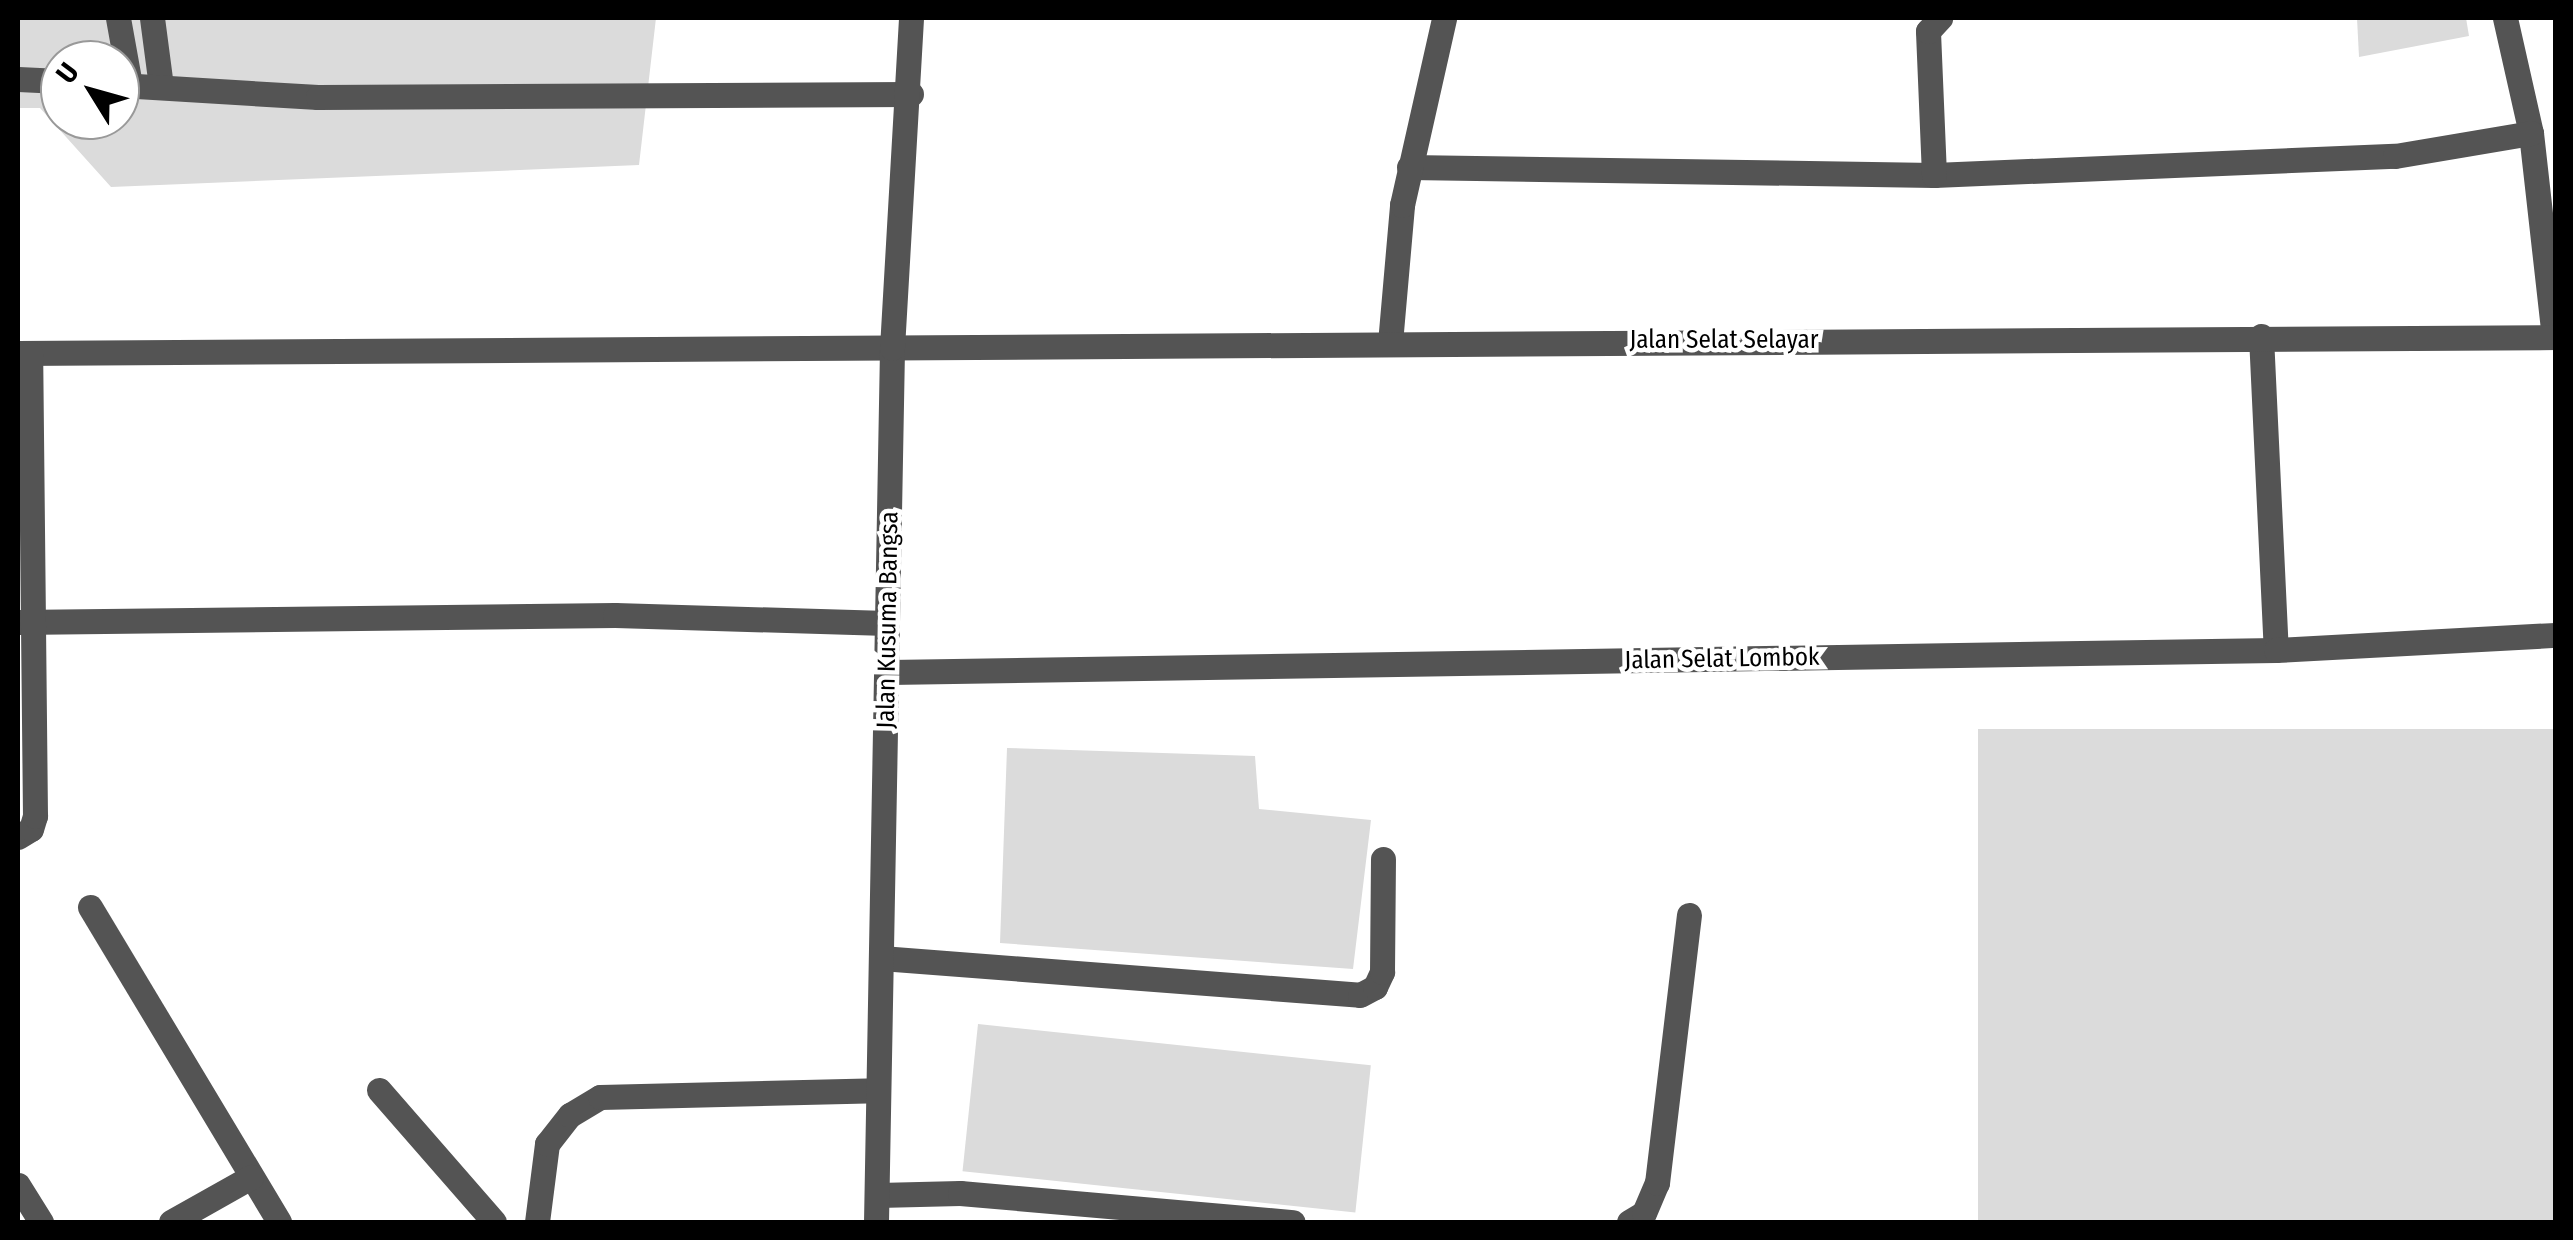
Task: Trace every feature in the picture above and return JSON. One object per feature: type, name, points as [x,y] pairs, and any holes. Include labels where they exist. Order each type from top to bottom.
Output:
[{"type":"street","points":[[152,18],[162,86]]},
{"type":"street","name":"Jalan Kusuma Bangsa","points":[[876,1222],[892,348],[911,94],[911,18]]},
{"type":"street","points":[[1390,343],[1409,167],[1444,18]]},
{"type":"street","points":[[1934,174],[1928,32],[1940,18]]},
{"type":"street","points":[[2505,18],[2531,133],[2555,337]]},
{"type":"street","points":[[140,85],[318,97],[911,94]]},
{"type":"street","points":[[1409,167],[1934,174],[2395,156],[2531,133]]},
{"type":"street","points":[[2262,336],[2276,650]]},
{"type":"street","name":"Jalan Selat Selayar","points":[[24,353],[2555,337]]},
{"type":"street","points":[[18,837],[31,829],[35,816],[26,622],[24,353]]},
{"type":"street","points":[[26,622],[615,615],[887,623]]},
{"type":"street","name":"Jalan Selat Lombok","points":[[889,672],[2276,650],[2556,636]]},
{"type":"street","points":[[881,958],[1360,995],[1375,987],[1382,972],[1383,859]]},
{"type":"street","points":[[90,907],[279,1222]]},
{"type":"street","points":[[1629,1222],[1644,1213],[1657,1183],[1689,915]]},
{"type":"street","points":[[379,1090],[494,1222]]},
{"type":"street","points":[[538,1222],[548,1144],[570,1114],[600,1097],[876,1090]]},
{"type":"street","points":[[172,1222],[250,1177]]},
{"type":"street","points":[[18,1185],[40,1222]]},
{"type":"street","points":[[878,1195],[960,1193],[1293,1222]]},
{"type":"shaded area","points":[[18,18],[656,18],[639,165],[111,187],[69,140],[140,140],[140,40],[40,40],[40,108],[18,108]]},
{"type":"shaded area","points":[[2357,18],[2466,18],[2469,36],[2359,57]]},
{"type":"shaded area","points":[[1978,729],[2555,729],[2555,1222],[1978,1222]]},
{"type":"shaded area","points":[[1007,748],[1255,756],[1259,809],[1371,820],[1353,969],[1000,943]]},
{"type":"shaded area","points":[[978,1024],[1371,1065],[1355,1212],[963,1171]]}]
